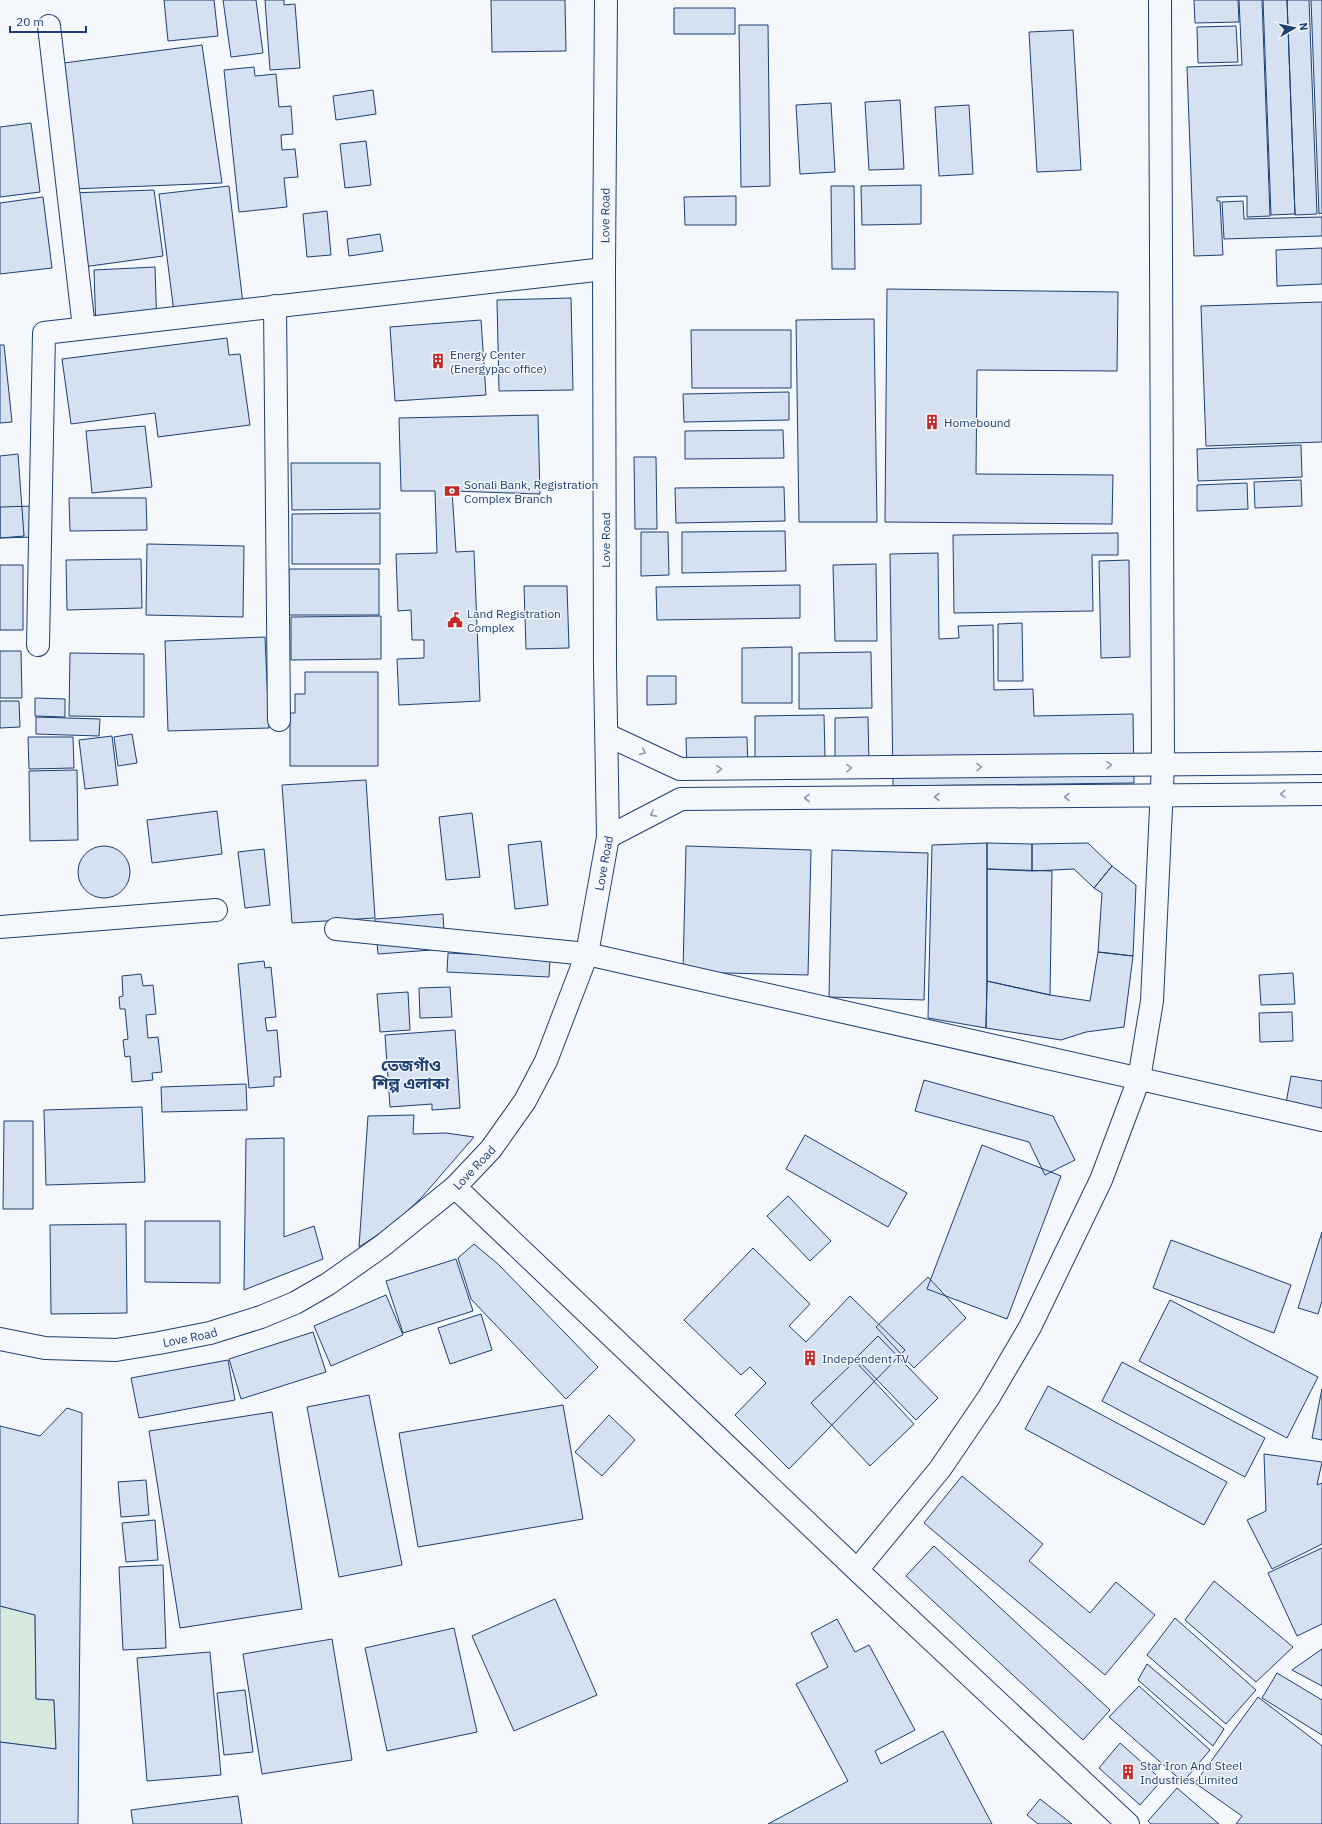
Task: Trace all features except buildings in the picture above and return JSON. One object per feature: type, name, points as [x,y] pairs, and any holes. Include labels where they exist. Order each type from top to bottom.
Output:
[{"type":"street","name":"Love Road","points":[[0,1338],[45,1348],[116,1350],[210,1333],[261,1317],[295,1303],[328,1284],[382,1246],[455,1187],[491,1149],[525,1101],[546,1061],[587,954],[608,837],[605,666],[604,268],[606,0]]},
{"type":"street","points":[[857,1570],[940,1469],[989,1396],[1030,1327],[1101,1180],[1140,1079],[1152,1001],[1164,765],[1160,0]]},
{"type":"street","points":[[49,26],[84,328]]},
{"type":"street","points":[[38,645],[44,333],[604,268]]},
{"type":"street","points":[[275,306],[279,720]]},
{"type":"street","points":[[607,736],[680,769],[1322,763]]},
{"type":"street","points":[[680,769],[681,799]]},
{"type":"street","points":[[608,837],[681,799],[1322,794]]},
{"type":"street","points":[[0,927],[216,910]]},
{"type":"street","points":[[336,930],[587,954],[1322,1120]]},
{"type":"street","points":[[455,1187],[857,1570],[1128,1824]]},
{"type":"shaded area","points":[[0,1606],[35,1615],[36,1699],[54,1700],[56,1749],[0,1742]]},
{"type":"place","name":"Energy Center (Energypac office)","points":[[438,361]]},
{"type":"place","name":"Homebound","points":[[932,422]]},
{"type":"place","name":"Sonali Bank, Registration Complex Branch","points":[[452,491]]},
{"type":"place","name":"Land Registration Complex","points":[[455,620]]},
{"type":"place","name":"Independent TV","points":[[810,1358]]},
{"type":"place","name":"Star Iron And Steel Industries Limited","points":[[1128,1772]]},
{"type":"district","name":"তেজগাঁও শিল্প এলাকা","points":[[411,1074]]}]
